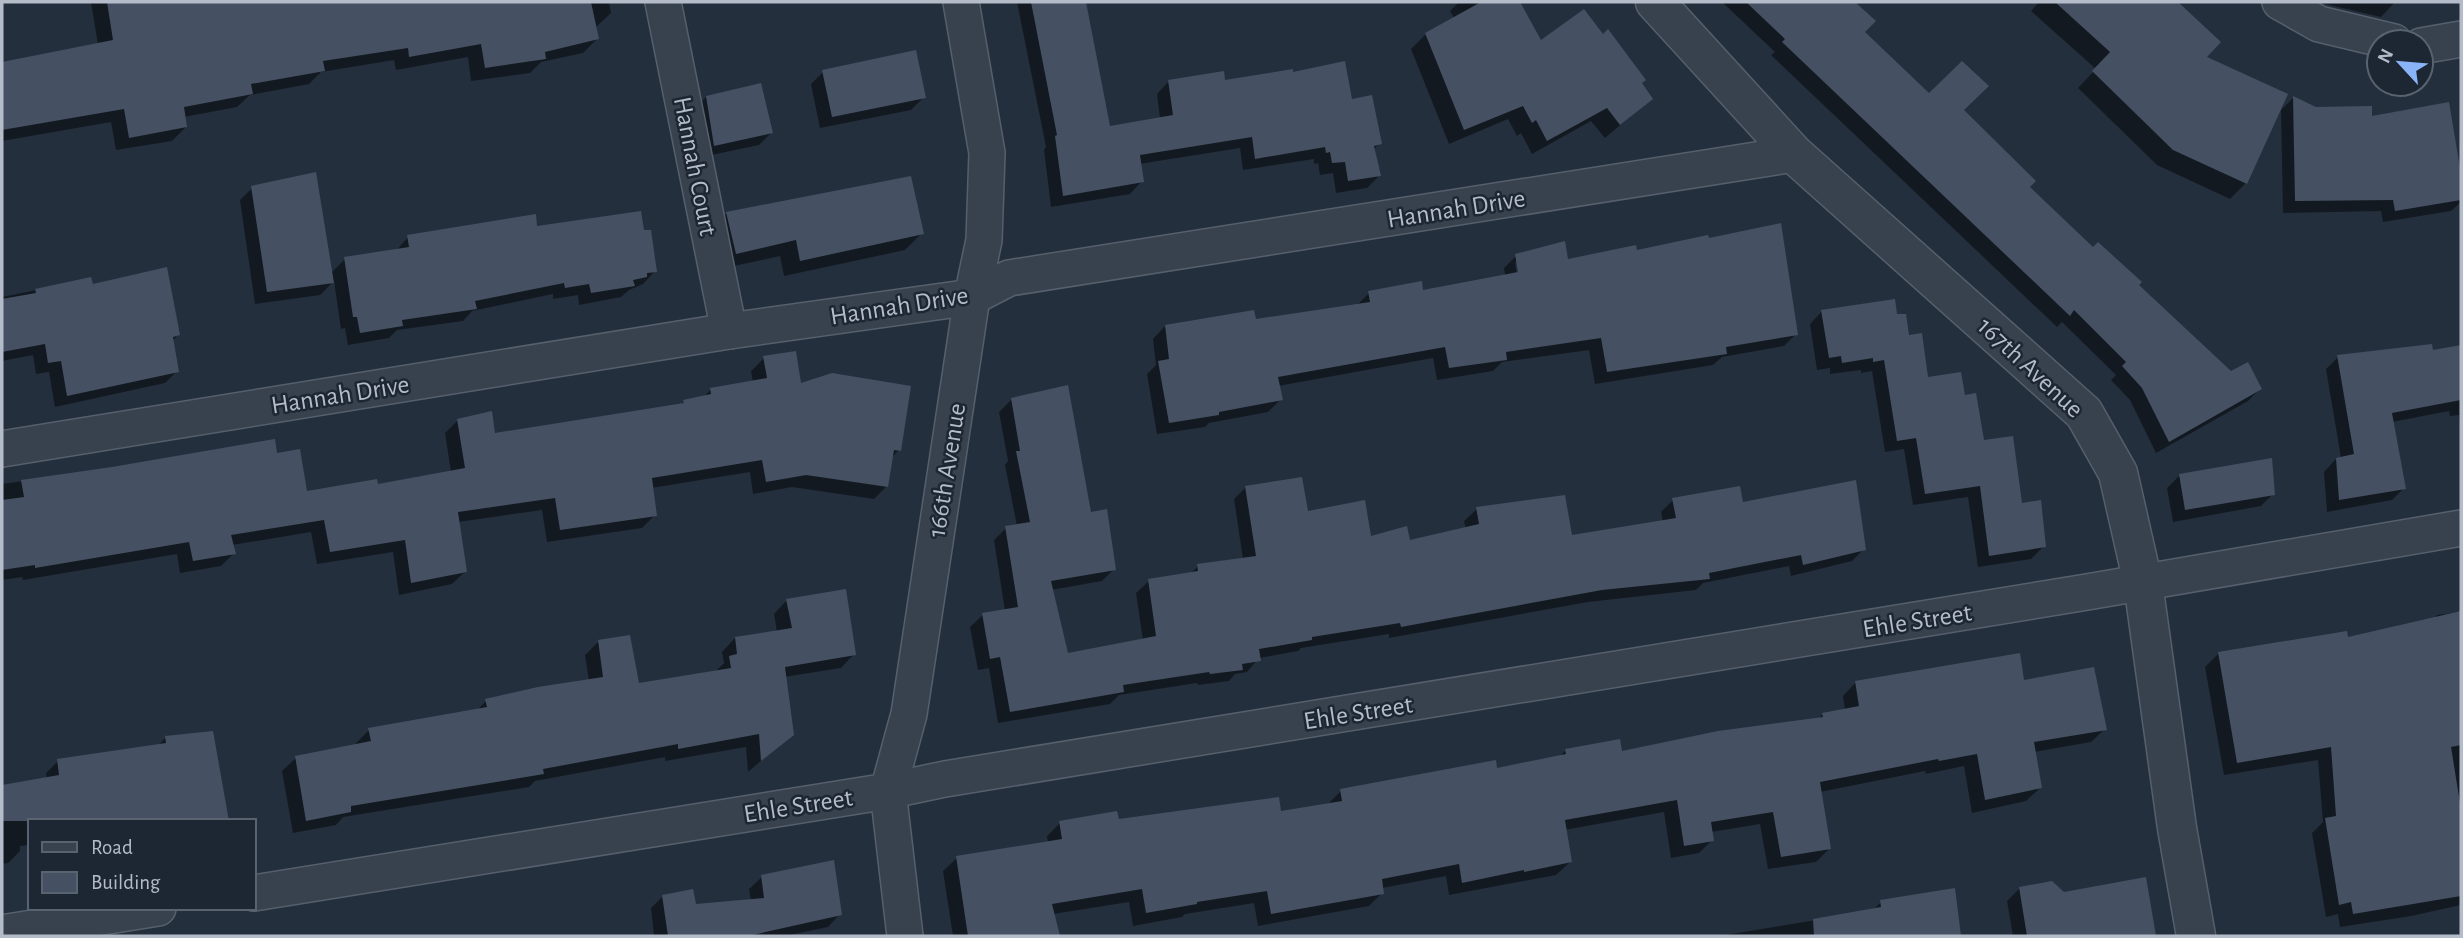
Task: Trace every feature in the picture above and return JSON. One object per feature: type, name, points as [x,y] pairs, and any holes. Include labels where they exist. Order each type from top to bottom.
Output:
[{"type":"street","name":"Hannah Court","points":[[663,2],[729,331]]},
{"type":"street","name":"166th Avenue","points":[[905,936],[888,791],[909,714],[972,297],[984,240],[987,153],[961,2]]},
{"type":"street","name":"167th Avenue","points":[[1655,2],[1794,154],[2084,413],[2118,473],[2143,583],[2177,828],[2196,936]]},
{"type":"street","points":[[2280,2],[2319,24],[2365,35]]},
{"type":"street","points":[[2435,44],[2461,39]]},
{"type":"street","name":"Hannah Drive","points":[[2,449],[729,331],[972,297],[1009,278],[1794,154]]},
{"type":"street","name":"Ehle Street","points":[[256,893],[888,791],[2461,528]]},
{"type":"street","points":[[2,933],[146,910]]},
{"type":"building","points":[[107,2],[591,2],[599,39],[545,52],[546,59],[485,68],[481,44],[409,57],[408,48],[323,61],[325,71],[251,84],[253,94],[184,107],[187,127],[129,138],[124,109],[2,130],[2,62],[113,40]]},
{"type":"building","points":[[1031,2],[1086,2],[1110,126],[1173,115],[1168,80],[1224,71],[1225,80],[1293,69],[1293,72],[1345,61],[1352,99],[1372,95],[1382,144],[1374,146],[1381,176],[1348,181],[1345,162],[1332,163],[1330,152],[1326,153],[1325,147],[1255,159],[1252,137],[1140,155],[1144,182],[1063,196],[1057,135]]},
{"type":"building","points":[[1481,2],[1520,2],[1541,40],[1584,9],[1603,34],[1608,29],[1646,80],[1642,83],[1653,99],[1620,125],[1607,108],[1547,141],[1536,120],[1532,123],[1523,106],[1464,130],[1425,33]]},
{"type":"building","points":[[1746,2],[1855,2],[1876,21],[1865,32],[1929,93],[1962,61],[1989,86],[1964,110],[2036,181],[2030,187],[2093,247],[2098,242],[2142,282],[2139,285],[2231,371],[2248,362],[2262,389],[2169,442],[2142,388],[2122,366],[2126,362],[2074,310],[2070,316],[1782,42],[1785,39]]},
{"type":"building","points":[[2055,2],[2178,2],[2221,42],[2207,57],[2288,94],[2247,184],[2173,150],[2092,71],[2110,52]]},
{"type":"building","points":[[916,50],[926,98],[832,117],[822,70]]},
{"type":"building","points":[[761,83],[773,133],[714,146],[706,96]]},
{"type":"building","points":[[2293,96],[2316,107],[2372,106],[2372,116],[2449,102],[2461,174],[2461,200],[2395,211],[2393,200],[2295,201]]},
{"type":"building","points":[[316,172],[334,283],[267,292],[251,186]]},
{"type":"building","points":[[911,176],[924,234],[800,261],[796,240],[736,254],[726,212]]},
{"type":"building","points":[[641,211],[644,230],[651,230],[657,272],[647,273],[647,277],[633,280],[635,286],[591,293],[589,284],[565,288],[564,283],[475,301],[477,309],[402,320],[403,326],[360,333],[357,317],[353,317],[344,257],[409,247],[407,235],[536,214],[537,226]]},
{"type":"building","points":[[1781,223],[1798,335],[1726,347],[1727,354],[1607,372],[1601,338],[1506,352],[1507,360],[1449,368],[1445,347],[1278,377],[1283,400],[1169,423],[1158,361],[1169,359],[1165,325],[1254,310],[1256,319],[1370,302],[1368,291],[1422,281],[1423,290],[1518,272],[1515,254],[1565,241],[1568,259],[1636,245],[1637,250],[1708,235],[1709,238]]},
{"type":"building","points":[[167,267],[180,335],[173,337],[179,372],[67,396],[61,361],[48,363],[45,344],[2,352],[2,299],[36,293],[35,289],[91,277],[93,284]]},
{"type":"building","points":[[1895,299],[1897,314],[1906,314],[1909,335],[1922,333],[1928,377],[1961,372],[1965,395],[1976,393],[1984,440],[2013,436],[2022,503],[2041,500],[2046,547],[1989,556],[1980,486],[1925,494],[1916,438],[1897,441],[1884,360],[1873,362],[1873,358],[1842,363],[1841,356],[1829,358],[1821,310]]},
{"type":"building","points":[[2432,344],[2433,350],[2461,345],[2461,400],[2392,413],[2406,489],[2339,500],[2336,458],[2354,454],[2337,355]]},
{"type":"building","points":[[796,351],[801,383],[832,373],[911,386],[901,451],[894,450],[888,487],[806,475],[766,482],[762,460],[652,478],[657,516],[560,530],[555,498],[458,512],[467,572],[411,583],[405,540],[330,552],[324,520],[231,535],[236,554],[193,561],[189,542],[35,568],[35,565],[2,570],[2,500],[24,497],[21,480],[275,439],[277,453],[300,449],[307,491],[377,479],[378,484],[465,468],[457,419],[492,411],[495,433],[684,403],[683,400],[711,394],[710,388],[767,378],[763,356]]},
{"type":"building","points":[[1068,385],[1091,512],[1107,509],[1116,570],[1051,581],[1068,653],[1156,636],[1148,579],[1198,571],[1197,564],[1256,556],[1245,486],[1302,477],[1308,511],[1365,500],[1371,536],[1407,526],[1410,540],[1479,524],[1476,507],[1565,495],[1572,535],[1676,518],[1672,498],[1740,486],[1743,502],[1856,480],[1866,550],[1803,565],[1801,555],[1709,573],[1710,579],[1602,590],[1401,627],[1400,623],[1312,637],[1312,640],[1259,649],[1261,661],[1242,664],[1243,670],[1209,672],[1123,685],[1124,692],[1010,712],[1000,657],[990,659],[982,613],[1018,607],[1005,526],[1030,522],[1016,451],[1020,451],[1011,398]]},
{"type":"building","points":[[2272,458],[2275,495],[2185,510],[2179,474]]},
{"type":"building","points":[[846,589],[856,655],[785,667],[794,735],[761,761],[759,734],[678,749],[678,744],[543,769],[544,774],[351,806],[351,812],[306,821],[295,756],[371,741],[368,728],[487,707],[485,699],[603,677],[598,640],[630,635],[639,683],[731,668],[729,656],[737,654],[735,637],[792,628],[786,599]]},
{"type":"building","points":[[2461,611],[2461,745],[2451,747],[2461,809],[2461,896],[2353,914],[2351,902],[2339,905],[2325,818],[2336,816],[2331,747],[2237,763],[2218,652],[2347,631],[2348,637]]},
{"type":"building","points":[[2020,653],[2024,680],[2094,667],[2107,730],[2034,742],[2042,788],[1985,800],[1977,754],[1820,782],[1831,849],[1781,857],[1773,812],[1711,822],[1714,841],[1684,846],[1677,800],[1565,820],[1572,862],[1524,872],[1462,883],[1459,864],[1382,879],[1384,894],[1271,914],[1267,891],[1146,913],[1142,889],[1052,904],[1060,936],[968,936],[956,856],[1062,839],[1059,821],[1117,811],[1119,819],[1279,797],[1281,811],[1342,801],[1340,789],[1496,760],[1497,768],[1566,754],[1565,749],[1620,739],[1622,751],[1718,731],[1823,717],[1822,713],[1859,706],[1855,681]]},
{"type":"building","points":[[213,731],[229,819],[2,821],[2,785],[59,775],[57,759],[166,743],[165,736]]},
{"type":"building","points":[[834,860],[842,915],[748,936],[668,936],[662,895],[693,889],[696,904],[764,898],[761,875]]},
{"type":"building","points":[[2146,877],[2156,936],[2027,936],[2019,887],[2052,881],[2064,892]]},
{"type":"building","points":[[1955,888],[1961,936],[1814,936],[1813,919],[1881,907],[1880,900]]}]
